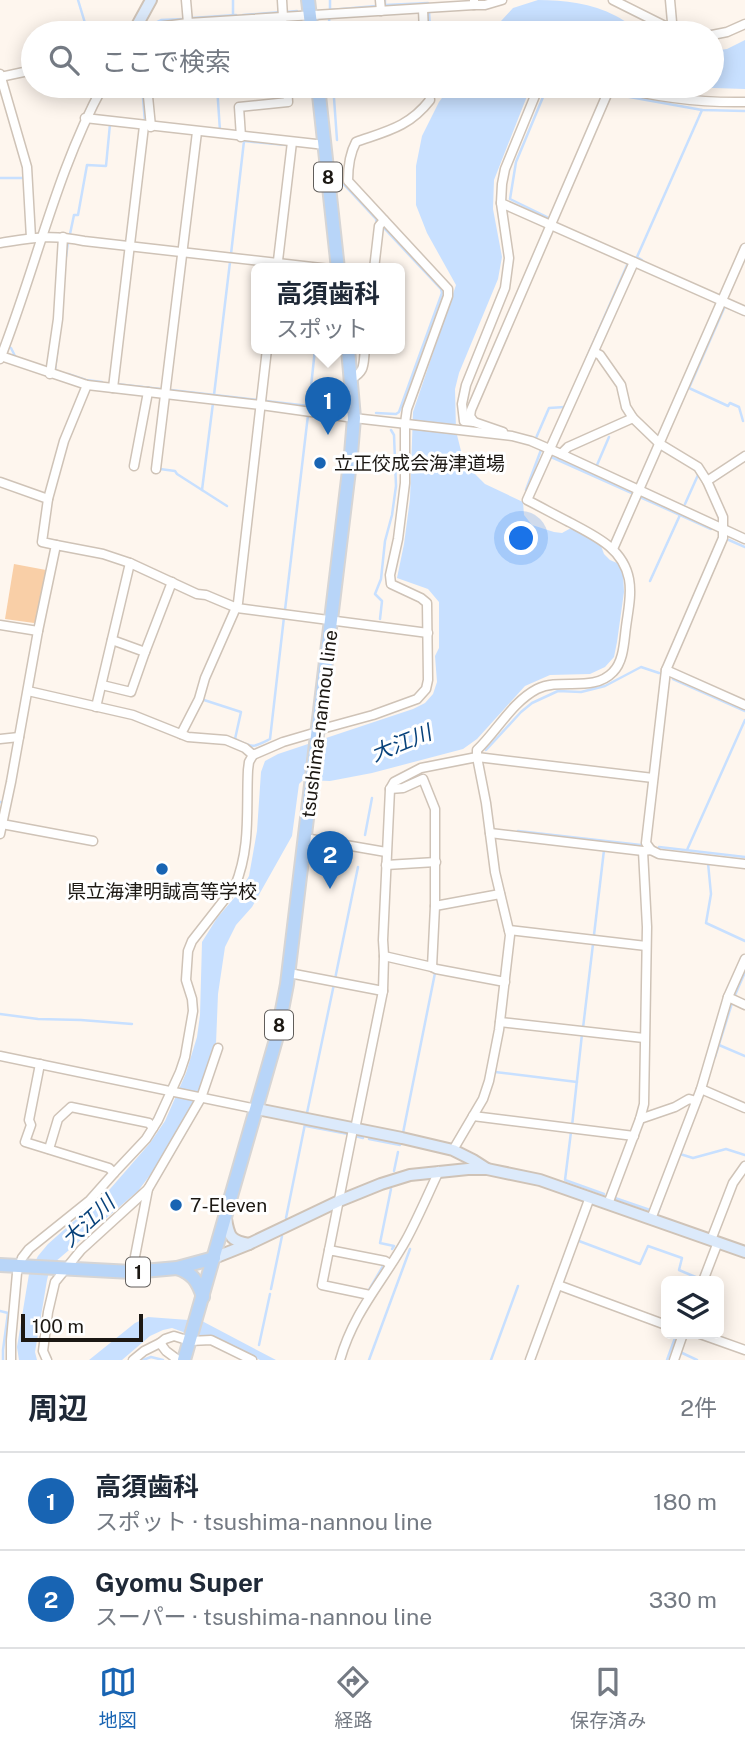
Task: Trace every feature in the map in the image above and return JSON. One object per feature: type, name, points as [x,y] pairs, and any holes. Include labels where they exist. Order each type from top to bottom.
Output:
[{"type":"main road","points":[[308,0],[311,21]]},
{"type":"main road","name":"8","points":[[319,98],[337,263]]},
{"type":"main road","name":"tsushima-nannou line","points":[[184,1360],[277,1036],[289,973],[354,418],[348,354]]},
{"type":"main road","name":"1","points":[[0,1265],[132,1272],[177,1268],[214,1258]]},
{"type":"main road","name":"1","points":[[177,1268],[185,1270],[196,1279],[203,1297]]},
{"type":"street","points":[[143,21],[152,0]]},
{"type":"street","points":[[186,0],[188,21]]},
{"type":"street","points":[[282,0],[283,21]]},
{"type":"street","points":[[380,0],[380,11]]},
{"type":"street","points":[[220,21],[423,9],[474,3],[485,5],[502,0]]},
{"type":"street","points":[[613,0],[654,21]]},
{"type":"street","points":[[670,0],[672,21]]},
{"type":"street","points":[[423,9],[424,21]]},
{"type":"street","points":[[724,33],[745,24]]},
{"type":"street","points":[[21,72],[0,76],[27,167],[31,238]]},
{"type":"street","points":[[96,98],[69,158],[3,343],[1,357],[87,385],[512,436]]},
{"type":"street","points":[[113,388],[148,126],[147,98]]},
{"type":"street","points":[[241,136],[239,107],[288,103],[288,98]]},
{"type":"street","points":[[10,1360],[10,1340],[22,1258],[29,1249],[90,1200],[146,1139],[180,1072],[193,1011],[186,980],[188,951],[192,942],[236,886],[248,830],[248,770],[253,755],[284,742],[417,699],[426,689],[428,607],[425,600],[394,587],[390,581],[405,483],[407,409],[448,296],[448,289],[348,181],[356,142],[410,121],[420,113],[430,98]]},
{"type":"street","points":[[534,98],[505,169],[500,203],[509,258],[508,272],[505,288],[466,385],[462,404],[464,421],[495,428],[550,449],[745,539]]},
{"type":"street","points":[[474,422],[470,416],[471,410],[605,98]]},
{"type":"street","points":[[681,98],[745,102]]},
{"type":"street","points":[[85,118],[325,145]]},
{"type":"street","points":[[156,470],[197,132]]},
{"type":"street","points":[[278,263],[292,142]]},
{"type":"street","points":[[500,203],[745,311]]},
{"type":"street","points":[[375,263],[379,226],[384,220]]},
{"type":"street","points":[[0,243],[41,236],[63,237],[257,263]]},
{"type":"street","points":[[50,374],[58,319],[63,237]]},
{"type":"street","points":[[613,549],[745,248]]},
{"type":"street","points":[[453,1150],[483,1099],[489,1081],[500,1022],[510,935],[495,872],[477,750],[512,710],[538,688],[552,684],[588,684],[604,679],[615,671],[621,658],[630,592],[627,572],[619,556],[603,540],[527,500],[634,262]]},
{"type":"street","points":[[594,352],[600,355],[621,385],[626,407],[633,418],[660,444],[698,467],[723,517],[723,538],[666,670],[646,843],[643,1104],[640,1119],[608,1204]]},
{"type":"street","points":[[181,734],[199,699],[205,678],[237,608],[266,354]]},
{"type":"street","points":[[351,379],[360,374],[364,354]]},
{"type":"street","points":[[87,385],[64,441],[48,499],[42,542],[103,554],[130,563],[197,594],[237,608],[428,633]]},
{"type":"street","points":[[134,466],[148,392]]},
{"type":"street","points":[[561,454],[568,447],[633,418]]},
{"type":"street","points":[[707,481],[745,456]]},
{"type":"street","points":[[0,482],[48,499]]},
{"type":"street","points":[[0,834],[56,544]]},
{"type":"street","points":[[96,707],[130,563]]},
{"type":"street","points":[[102,685],[131,692],[172,582]]},
{"type":"street","points":[[0,625],[38,631]]},
{"type":"street","points":[[112,640],[145,652]]},
{"type":"street","points":[[666,670],[745,705]]},
{"type":"street","points":[[28,691],[132,715],[188,737],[226,740],[245,748],[253,755]]},
{"type":"street","points":[[0,739],[19,737]]},
{"type":"street","points":[[370,1296],[322,1285],[383,991],[390,789],[394,782],[421,768],[477,757],[653,778]]},
{"type":"street","points":[[390,789],[403,788],[423,779],[435,809],[432,967]]},
{"type":"street","points":[[2,824],[93,841]]},
{"type":"street","points":[[490,833],[745,864]]},
{"type":"street","points":[[305,838],[386,852]]},
{"type":"street","points":[[386,866],[436,862]]},
{"type":"street","points":[[435,906],[500,894]]},
{"type":"street","points":[[509,930],[646,946]]},
{"type":"street","points":[[384,956],[505,982]]},
{"type":"street","points":[[651,1219],[701,1089],[729,997],[745,959]]},
{"type":"street","points":[[289,973],[383,991]]},
{"type":"street","points":[[729,997],[745,1005]]},
{"type":"street","points":[[500,1022],[644,1038]]},
{"type":"street","points":[[47,1360],[43,1351],[55,1282],[81,1250],[148,1189],[200,1097],[218,1048]]},
{"type":"street","points":[[0,1056],[453,1150],[487,1169]]},
{"type":"street","points":[[40,1064],[29,1121],[31,1125],[25,1142],[109,1168],[114,1173]]},
{"type":"street","points":[[701,1089],[745,1108]]},
{"type":"street","points":[[640,1119],[675,1107],[689,1099],[696,1101]]},
{"type":"street","points":[[49,1149],[58,1119],[71,1107],[149,1124],[153,1128]]},
{"type":"street","points":[[473,1116],[634,1136]]},
{"type":"street","points":[[704,1276],[733,1183],[745,1166]]},
{"type":"street","points":[[214,1258],[381,1184],[410,1175],[487,1169],[540,1180],[745,1252]]},
{"type":"street","points":[[340,1360],[353,1323],[406,1241],[439,1171]]},
{"type":"street","points":[[132,1272],[148,1189]]},
{"type":"street","points":[[530,1360],[590,1197]]},
{"type":"street","points":[[226,1219],[231,1237],[250,1244]]},
{"type":"street","points":[[329,1250],[390,1264]]},
{"type":"street","points":[[558,1285],[661,1323]]},
{"type":"street","points":[[134,1360],[144,1351],[174,1336],[211,1340],[252,1360]]},
{"type":"street","points":[[674,1360],[682,1339]]},
{"type":"street","points":[[714,1339],[745,1350]]},
{"type":"street","points":[[160,1343],[178,1360]]},
{"type":"shaded area","points":[[14,564],[46,570],[34,623],[5,619]]},
{"type":"water","points":[[538,0],[568,2],[597,8],[624,21],[501,21],[513,8]]},
{"type":"water","points":[[745,40],[745,89],[724,88],[724,49]]},
{"type":"water","name":"大江川","points":[[442,98],[526,98],[494,180],[493,209],[502,257],[498,279],[455,389],[460,460],[465,468],[485,484],[523,502],[524,515],[532,525],[562,533],[571,528],[600,543],[604,554],[617,563],[623,571],[624,592],[614,657],[605,667],[590,674],[550,675],[525,686],[477,739],[463,749],[372,773],[330,781],[303,780],[299,784],[292,836],[252,907],[236,925],[225,947],[218,994],[216,1044],[186,1120],[138,1191],[50,1268],[35,1352],[37,1360],[19,1360],[17,1347],[29,1274],[38,1256],[110,1189],[150,1143],[165,1121],[186,1073],[197,1037],[200,1015],[202,942],[249,876],[257,831],[261,772],[265,761],[278,754],[413,709],[425,703],[433,694],[437,682],[435,656],[439,648],[439,602],[428,589],[397,578],[410,499],[413,412],[456,285],[427,233],[416,205],[416,166],[422,136]]},
{"type":"water","points":[[148,1317],[202,1321],[276,1360],[260,1360],[213,1337],[197,1337],[172,1328],[150,1336],[122,1360],[89,1360],[135,1323]]},
{"type":"waterway","points":[[78,0],[84,21]]},
{"type":"waterway","points":[[233,0],[233,14]]},
{"type":"waterway","points":[[330,0],[330,10],[376,6]]},
{"type":"waterway","points":[[385,0],[385,5],[428,5]]},
{"type":"waterway","points":[[286,12],[297,11]]},
{"type":"waterway","points":[[429,11],[430,21]]},
{"type":"waterway","points":[[243,15],[281,12]]},
{"type":"waterway","points":[[192,18],[236,15]]},
{"type":"waterway","points":[[159,21],[184,19]]},
{"type":"waterway","points":[[143,98],[145,122]]},
{"type":"waterway","points":[[218,98],[220,131]]},
{"type":"waterway","points":[[334,98],[337,140]]},
{"type":"waterway","points":[[543,98],[516,162],[510,199],[547,219]]},
{"type":"waterway","points":[[635,98],[702,110],[745,111]]},
{"type":"waterway","points":[[641,261],[637,257],[702,110]]},
{"type":"waterway","points":[[70,234],[74,215],[78,215],[87,165],[106,166],[110,124]]},
{"type":"waterway","points":[[231,254],[244,141],[286,145]]},
{"type":"waterway","points":[[335,169],[337,177],[376,219],[377,224]]},
{"type":"waterway","points":[[0,178],[26,178]]},
{"type":"waterway","points":[[376,413],[399,412],[442,293],[382,228]]},
{"type":"waterway","points":[[66,257],[68,242]]},
{"type":"waterway","points":[[214,395],[230,262]]},
{"type":"waterway","points":[[586,359],[628,263]]},
{"type":"waterway","points":[[64,278],[65,264]]},
{"type":"waterway","points":[[724,306],[745,315]]},
{"type":"waterway","points":[[725,306],[689,388],[728,406],[730,403],[739,407],[743,421]]},
{"type":"waterway","points":[[55,370],[59,337]]},
{"type":"waterway","points":[[9,347],[16,358]]},
{"type":"waterway","points":[[266,401],[309,406],[314,354]]},
{"type":"waterway","points":[[68,374],[102,382]]},
{"type":"waterway","points":[[116,384],[161,389]]},
{"type":"waterway","points":[[171,390],[258,400]]},
{"type":"waterway","points":[[213,403],[202,490],[227,506]]},
{"type":"waterway","points":[[536,438],[549,408],[565,407]]},
{"type":"waterway","points":[[285,610],[308,415]]},
{"type":"waterway","points":[[380,619],[382,601],[375,594],[381,579],[385,541],[396,486],[394,435],[391,430]]},
{"type":"waterway","points":[[597,465],[609,437]]},
{"type":"waterway","points":[[526,490],[541,450]]},
{"type":"waterway","points":[[549,456],[634,494]]},
{"type":"waterway","points":[[160,469],[175,471],[202,490]]},
{"type":"waterway","points":[[685,504],[698,475]]},
{"type":"waterway","points":[[640,497],[711,529]]},
{"type":"waterway","points":[[650,581],[680,515]]},
{"type":"waterway","points":[[729,540],[745,547]]},
{"type":"waterway","points":[[204,700],[241,712],[235,739],[253,746],[270,739],[284,617]]},
{"type":"waterway","points":[[486,750],[521,712],[532,703],[558,691],[581,692],[605,686],[641,667],[659,673]]},
{"type":"waterway","points":[[673,679],[745,711]]},
{"type":"waterway","points":[[687,850],[745,720]]},
{"type":"waterway","points":[[365,835],[372,798]]},
{"type":"waterway","points":[[518,831],[641,845]]},
{"type":"waterway","points":[[659,847],[745,857]]},
{"type":"waterway","points":[[594,935],[604,850]]},
{"type":"waterway","points":[[708,863],[711,894],[706,923],[745,941]]},
{"type":"waterway","points":[[335,979],[358,867]]},
{"type":"waterway","points":[[583,1028],[593,944]]},
{"type":"waterway","points":[[735,995],[745,972]]},
{"type":"waterway","points":[[403,1133],[435,973]]},
{"type":"waterway","points":[[307,1113],[334,984]]},
{"type":"waterway","points":[[715,1057],[732,1003]]},
{"type":"waterway","points":[[0,1014],[38,1019],[132,1024]]},
{"type":"waterway","points":[[572,1126],[582,1034]]},
{"type":"waterway","points":[[719,1045],[745,1056]]},
{"type":"waterway","points":[[495,1072],[577,1082]]},
{"type":"waterway","points":[[286,1218],[305,1124]]},
{"type":"waterway","points":[[306,1126],[348,1134]]},
{"type":"waterway","points":[[571,1132],[565,1180],[604,1194]]},
{"type":"waterway","points":[[355,1136],[363,1138]]},
{"type":"waterway","points":[[369,1139],[400,1145]]},
{"type":"waterway","points":[[681,1152],[680,1154],[693,1158],[726,1149],[745,1155]]},
{"type":"waterway","points":[[394,1171],[398,1152]]},
{"type":"waterway","points":[[391,1189],[380,1243],[394,1246],[392,1249]]},
{"type":"waterway","points":[[615,1198],[650,1210]]},
{"type":"waterway","points":[[658,1213],[662,1201]]},
{"type":"waterway","points":[[271,1289],[282,1236]]},
{"type":"waterway","points":[[579,1241],[640,1264],[648,1246],[682,1258],[679,1270],[693,1276]]},
{"type":"waterway","points":[[369,1360],[410,1249]]},
{"type":"waterway","points":[[369,1290],[383,1266]]},
{"type":"waterway","points":[[491,1360],[518,1286]]},
{"type":"waterway","points":[[259,1345],[270,1294]]},
{"type":"waterway","points":[[0,1311],[8,1313],[3,1360]]},
{"type":"waterway","points":[[667,1360],[675,1339]]},
{"type":"waterway","points":[[680,1352],[697,1360]]},
{"type":"waterway","points":[[143,1360],[151,1357],[163,1360]]},
{"type":"place","name":"高須歯科","points":[[328,435]]},
{"type":"place","name":"立正佼成会海津道場","points":[[320,463]]},
{"type":"place","name":"県立海津明誠高等学校","points":[[162,869]]},
{"type":"place","name":"Gyomu Super","points":[[330,889]]},
{"type":"place","name":"7-Eleven","points":[[176,1205]]}]
